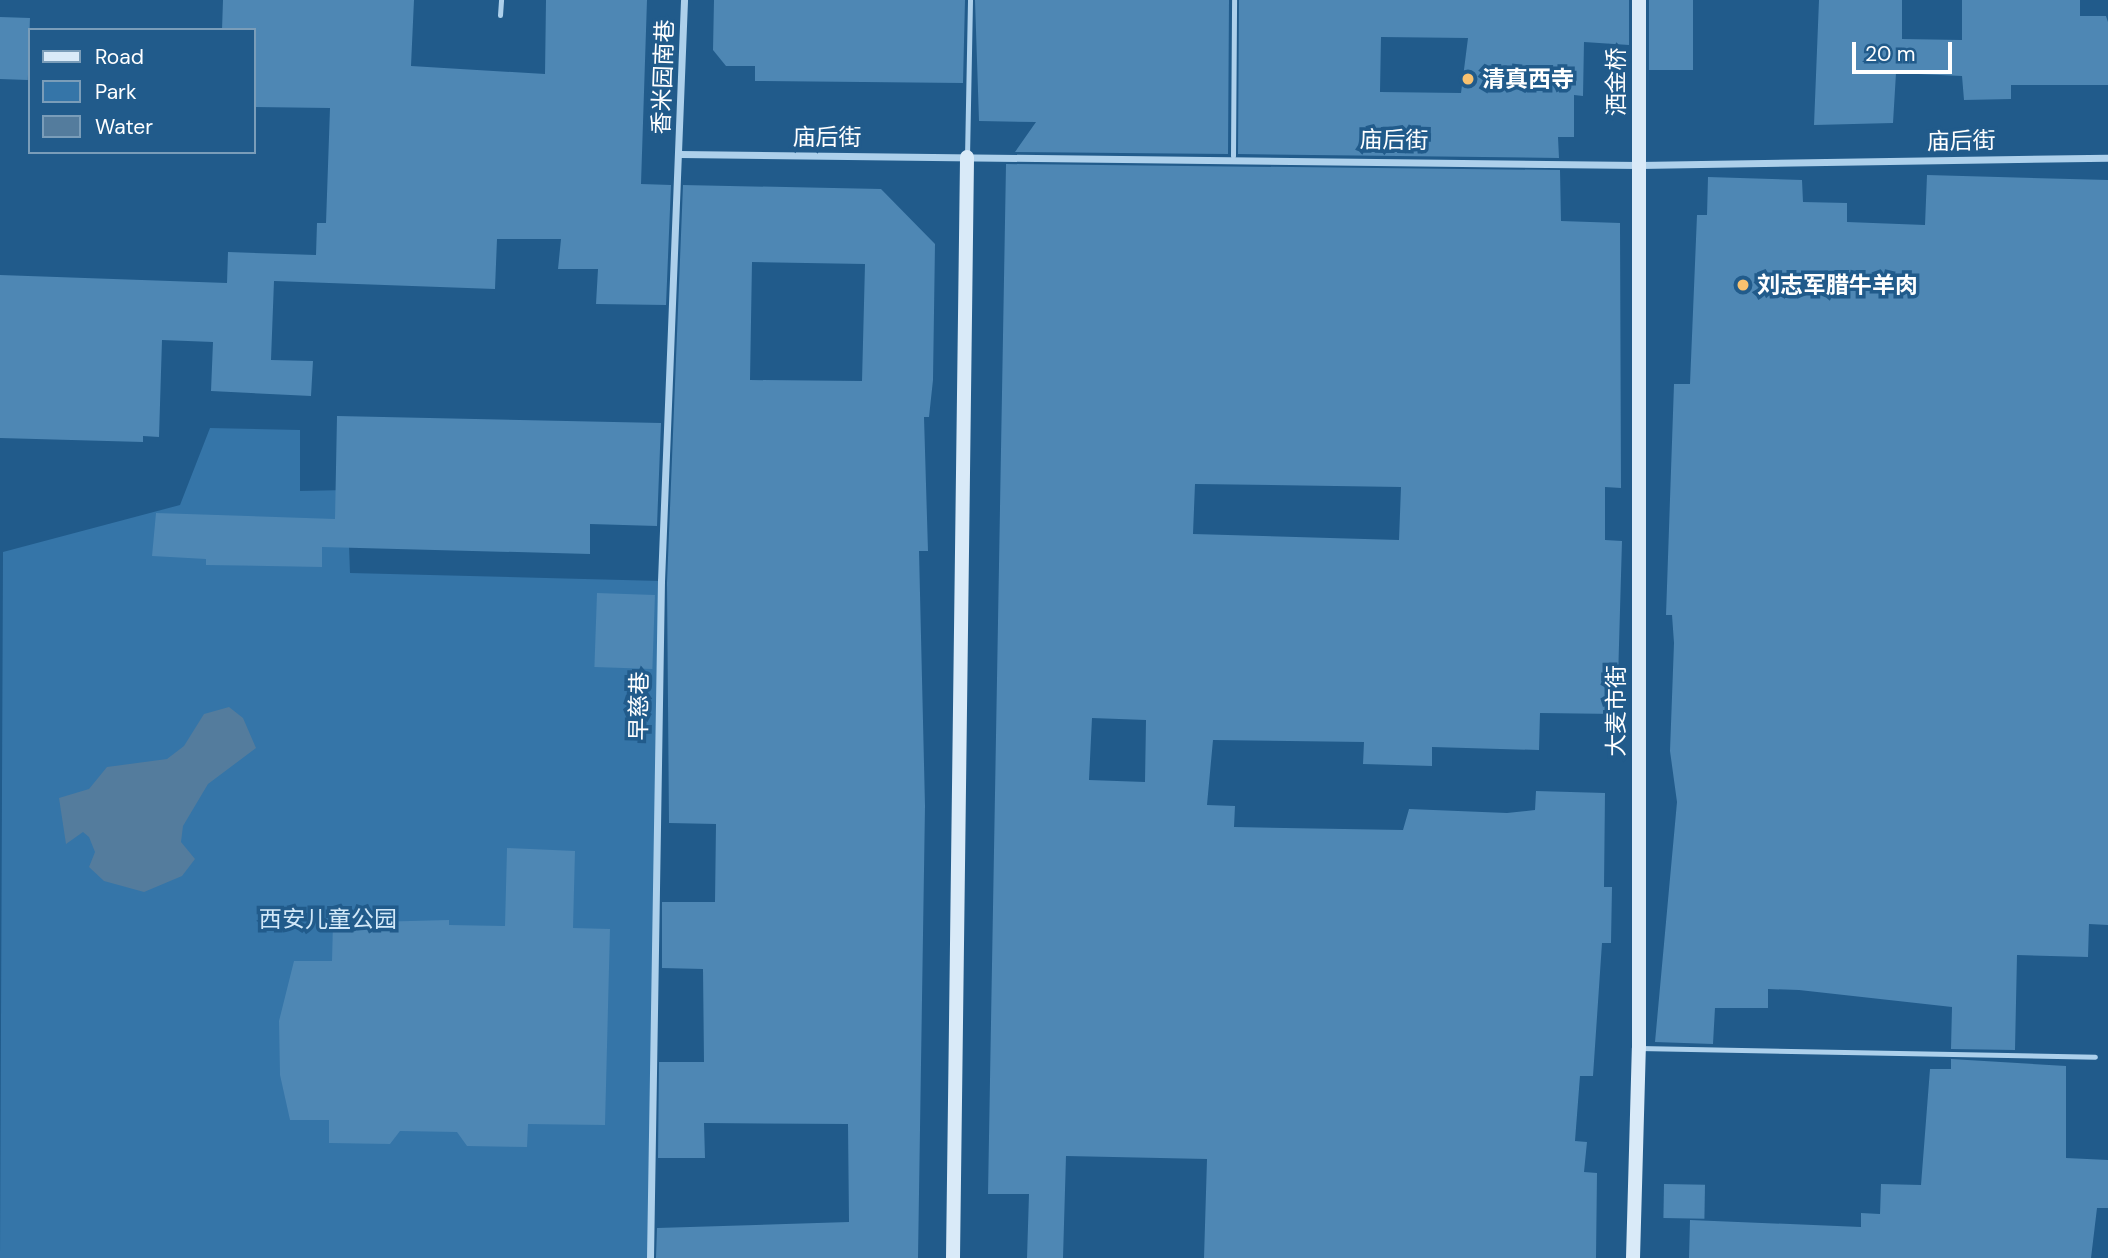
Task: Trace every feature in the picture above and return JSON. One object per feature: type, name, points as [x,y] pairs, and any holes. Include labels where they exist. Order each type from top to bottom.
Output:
[{"type":"street","name":"香米园南巷","points":[[680,155],[684,0]]},
{"type":"street","name":"洒金桥","points":[[1639,0],[1639,164]]},
{"type":"street","name":"庙后街","points":[[680,155],[1233,156],[1639,164],[2108,158]]},
{"type":"street","name":"早慈巷","points":[[650,1258],[661,568],[680,155]]},
{"type":"street","points":[[953,1258],[967,157]]},
{"type":"street","name":"大麦市街","points":[[1633,1258],[1639,1048],[1639,164]]},
{"type":"lane","points":[[500,0],[500,15]]},
{"type":"lane","points":[[967,157],[970,0]]},
{"type":"lane","points":[[1233,156],[1234,0]]},
{"type":"lane","points":[[1639,1048],[2095,1057]]},
{"type":"green space","name":"西安儿童公园","points":[[210,428],[300,430],[300,491],[347,490],[350,573],[661,581],[650,1258],[0,1258],[3,552],[180,505]]},
{"type":"water","points":[[229,707],[243,718],[256,748],[208,784],[183,826],[181,842],[195,859],[182,876],[144,892],[104,881],[89,867],[95,852],[89,837],[83,832],[66,844],[59,798],[89,789],[107,767],[167,759],[184,746],[204,714]]},
{"type":"building","points":[[223,0],[414,0],[411,66],[545,74],[546,0],[647,0],[641,184],[671,185],[666,305],[596,304],[598,269],[558,269],[561,239],[497,239],[495,289],[274,281],[271,360],[313,361],[311,396],[211,391],[213,342],[162,340],[159,437],[143,436],[143,442],[0,438],[0,275],[227,283],[228,252],[316,255],[317,223],[326,223],[330,108],[256,107],[256,28],[222,28]]},
{"type":"building","points":[[714,0],[965,0],[963,83],[755,81],[755,66],[726,66],[713,50]]},
{"type":"building","points":[[975,0],[1229,0],[1228,154],[1015,152],[1036,122],[979,121]]},
{"type":"building","points":[[1239,0],[1629,0],[1629,45],[1584,42],[1583,96],[1574,95],[1574,137],[1558,137],[1559,158],[1238,154]],"holes":[[[1381,37],[1468,38],[1461,93],[1380,92]]]},
{"type":"building","points":[[1649,0],[1693,0],[1693,70],[1649,70]]},
{"type":"building","points":[[1819,0],[1902,0],[1902,39],[1962,40],[1962,0],[2080,0],[2080,16],[2106,16],[2108,22],[2108,85],[2011,85],[2011,99],[1964,100],[1962,76],[1896,73],[1893,123],[1814,125]]},
{"type":"building","points":[[0,17],[30,18],[28,80],[0,79]]},
{"type":"building","points":[[1006,164],[1560,170],[1561,221],[1620,223],[1621,488],[1605,487],[1605,540],[1622,541],[1617,714],[1540,713],[1539,750],[1432,747],[1432,766],[1363,764],[1364,742],[1213,740],[1207,805],[1235,806],[1234,827],[1403,830],[1409,809],[1507,813],[1535,810],[1536,791],[1605,793],[1604,887],[1612,887],[1611,943],[1602,943],[1593,1076],[1580,1076],[1575,1141],[1587,1142],[1584,1172],[1597,1173],[1596,1258],[1204,1258],[1207,1159],[1066,1156],[1063,1258],[1027,1258],[1029,1194],[988,1194]],"holes":[[[1195,484],[1401,487],[1399,540],[1193,534]],[[1092,718],[1146,720],[1145,782],[1089,780]]]},
{"type":"building","points":[[1927,175],[2108,180],[2108,925],[2089,924],[2088,957],[2017,955],[2015,1050],[1951,1049],[1952,1007],[1768,989],[1768,1008],[1715,1008],[1713,1044],[1655,1042],[1677,802],[1670,751],[1674,643],[1672,615],[1666,615],[1674,384],[1690,384],[1697,215],[1707,215],[1708,177],[1802,180],[1803,202],[1847,203],[1847,222],[1925,225]]},
{"type":"building","points":[[683,185],[881,189],[935,244],[933,380],[929,417],[924,417],[928,551],[919,551],[925,806],[918,1258],[656,1258],[657,1228],[849,1222],[848,1124],[704,1123],[705,1158],[658,1158],[659,1062],[704,1062],[703,969],[662,968],[662,902],[715,902],[716,824],[669,823],[667,583]],"holes":[[[752,262],[865,264],[862,381],[750,380]]]},
{"type":"building","points":[[337,416],[661,423],[657,526],[590,524],[590,554],[322,547],[322,567],[206,565],[206,559],[152,556],[156,513],[335,519]]},
{"type":"building","points":[[597,593],[655,595],[652,669],[594,667]]},
{"type":"building","points":[[507,848],[575,851],[573,928],[610,929],[605,1125],[528,1124],[527,1147],[467,1146],[457,1132],[400,1131],[390,1144],[329,1143],[329,1120],[290,1120],[280,1075],[279,1021],[294,961],[332,961],[333,923],[449,920],[449,925],[505,926]]},
{"type":"building","points":[[1951,1059],[2066,1066],[2066,1158],[2108,1160],[2108,1208],[2097,1208],[2091,1258],[1689,1258],[1690,1220],[1861,1227],[1861,1213],[1880,1214],[1881,1184],[1921,1185],[1930,1069],[1951,1069]]},
{"type":"building","points":[[1664,1184],[1705,1185],[1704,1219],[1663,1218]]},
{"type":"place","name":"清真西寺","points":[[1468,79]]},
{"type":"place","name":"刘志军腊牛羊肉","points":[[1743,285]]}]
